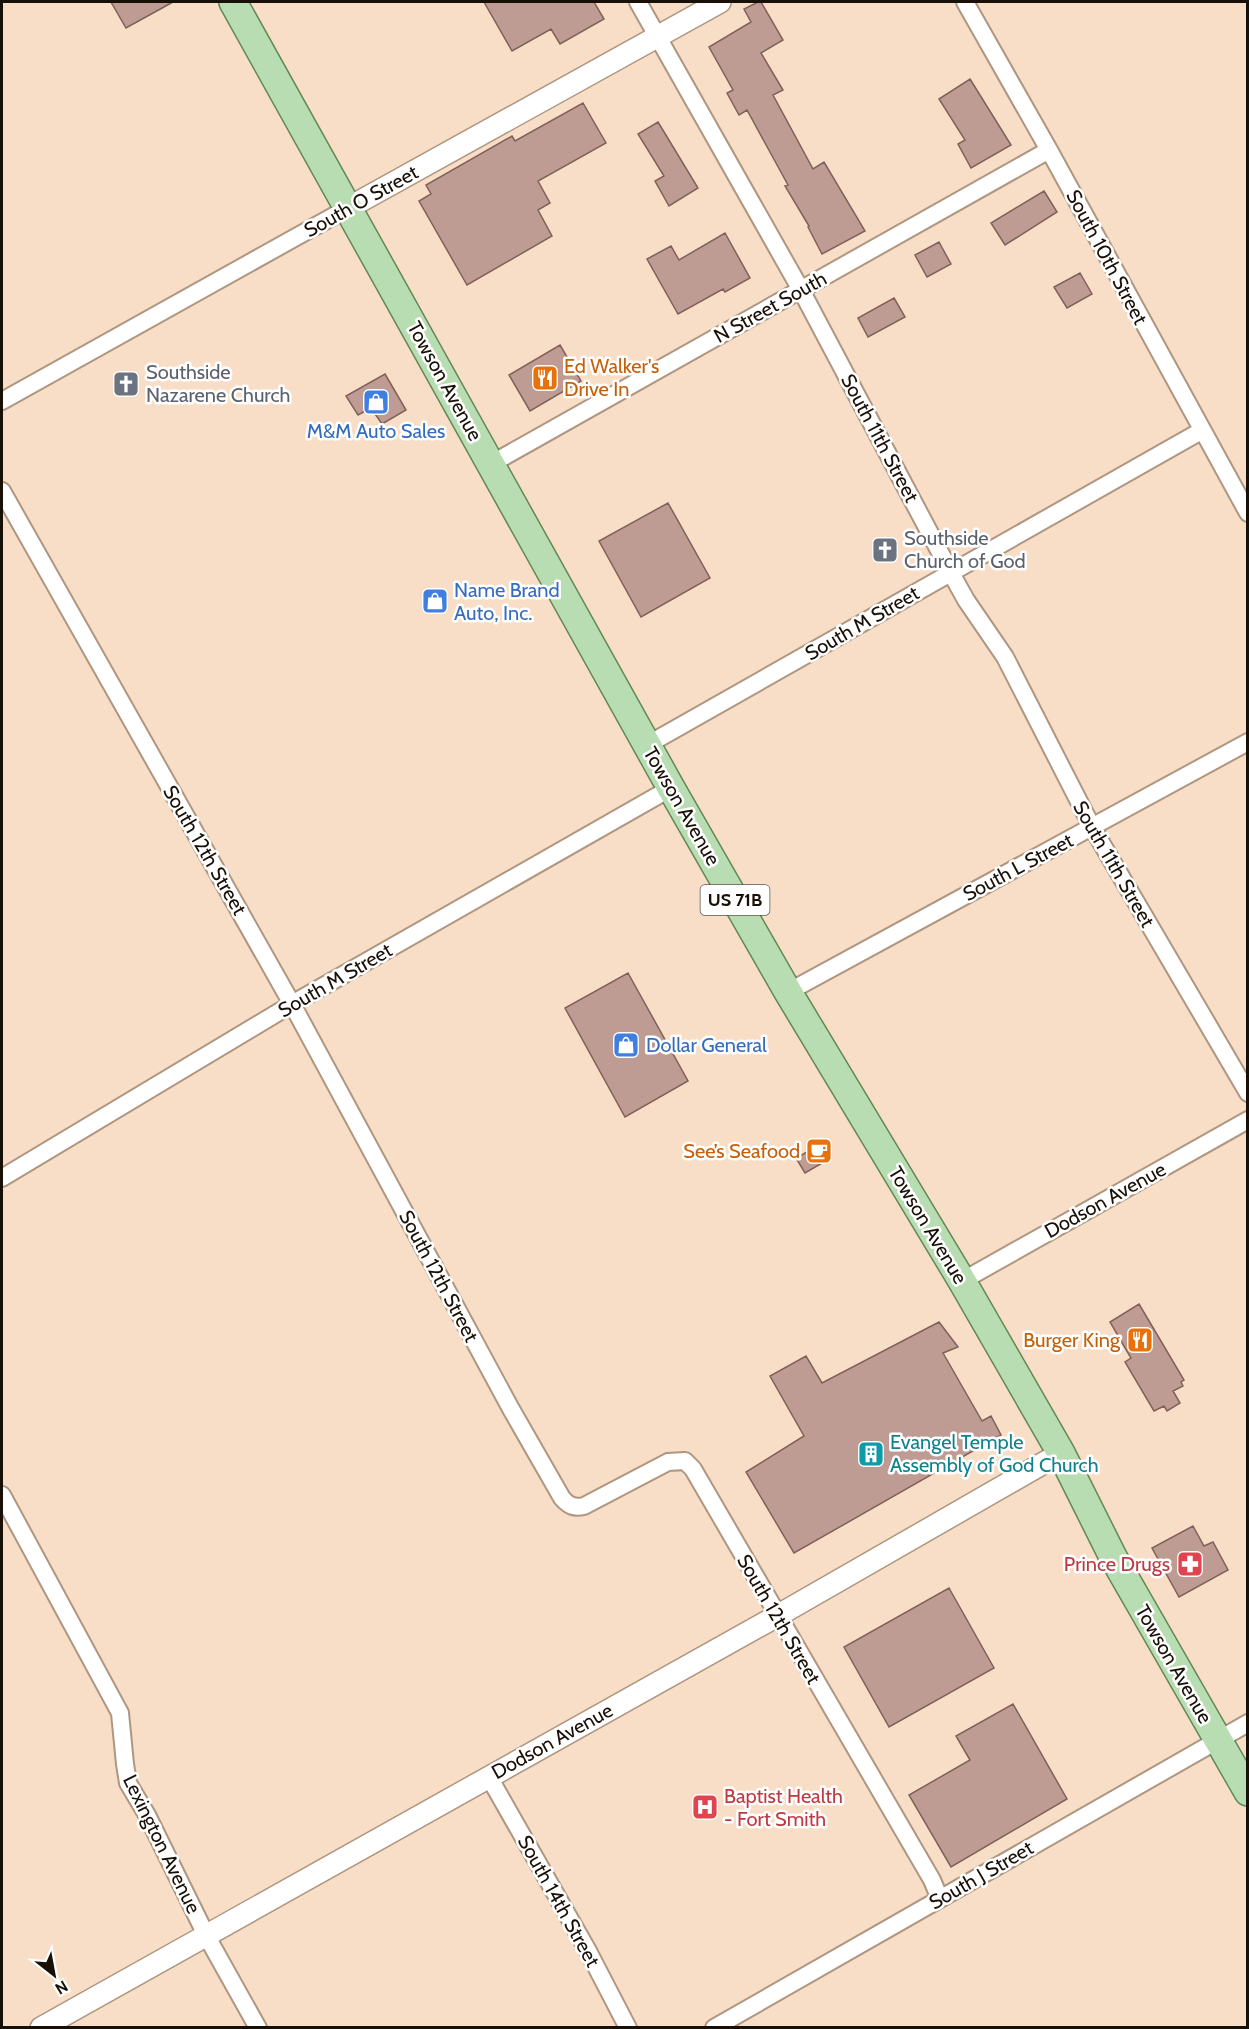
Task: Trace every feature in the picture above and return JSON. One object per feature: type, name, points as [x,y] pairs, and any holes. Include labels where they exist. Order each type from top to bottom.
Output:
[{"type":"main road","name":"Towson Avenue","points":[[233,2],[671,788],[788,992],[962,1281],[1061,1453],[1113,1557],[1248,1792]]},
{"type":"street","name":"South 11th Street","points":[[638,2],[801,290],[966,600],[1005,657],[1092,827],[1248,1093]]},
{"type":"street","name":"South O Street","points":[[2,401],[720,2]]},
{"type":"street","name":"South 10th Street","points":[[965,2],[1248,513]]},
{"type":"street","name":"N Street South","points":[[491,464],[1049,150]]},
{"type":"street","name":"South M Street","points":[[647,745],[1201,431]]},
{"type":"street","name":"South 12th Street","points":[[2,491],[292,1004],[505,1398],[562,1498],[568,1505],[576,1508],[668,1462],[685,1461],[693,1469],[932,1880],[940,1899]]},
{"type":"street","name":"South L Street","points":[[788,992],[1248,742]]},
{"type":"street","name":"South M Street","points":[[2,1179],[292,1004],[671,788]]},
{"type":"street","name":"Dodson Avenue","points":[[962,1281],[1248,1120]]},
{"type":"street","name":"Dodson Avenue","points":[[40,2028],[777,1616],[1061,1453]]},
{"type":"street","name":"Lexington Avenue","points":[[2,1495],[120,1713],[128,1783],[147,1815],[206,1935],[258,2028]]},
{"type":"street","name":"South J Street","points":[[714,2028],[1248,1724]]},
{"type":"street","name":"South 14th Street","points":[[489,1777],[588,1951],[627,2028]]},
{"type":"building","points":[[111,2],[173,2],[126,28]]},
{"type":"building","points":[[484,2],[594,2],[604,19],[560,44],[551,29],[512,51]]},
{"type":"building","points":[[761,2],[783,40],[761,53],[783,90],[773,95],[813,169],[824,162],[865,231],[822,254],[747,110],[739,115],[727,93],[733,90],[709,47],[751,22],[744,9]]},
{"type":"building","points":[[970,79],[1011,145],[971,168],[958,144],[965,140],[939,99]]},
{"type":"building","points":[[583,103],[606,143],[538,181],[550,203],[538,210],[552,236],[467,285],[419,201],[431,194],[426,185],[512,136],[515,141]]},
{"type":"building","points":[[658,122],[698,188],[669,206],[655,181],[664,176],[638,134]]},
{"type":"building","points":[[1044,191],[1057,212],[1005,245],[991,223]]},
{"type":"building","points":[[725,233],[750,278],[725,292],[723,289],[678,314],[647,259],[671,246],[679,260]]},
{"type":"building","points":[[939,242],[951,264],[927,277],[915,255]]},
{"type":"building","points":[[1080,273],[1092,294],[1067,308],[1054,287]]},
{"type":"building","points":[[894,298],[905,317],[868,337],[858,318]]},
{"type":"building","name":"Ed Walker's Drive In","points":[[560,345],[581,381],[530,411],[509,375]]},
{"type":"building","name":"M&M Auto Sales","points":[[385,374],[406,410],[382,424],[371,408],[358,415],[346,396]]},
{"type":"building","points":[[668,503],[710,578],[641,617],[599,541]]},
{"type":"building","name":"Dollar General","points":[[628,973],[688,1081],[625,1117],[565,1008]]},
{"type":"building","name":"See’s Seafood","points":[[823,1143],[831,1158],[805,1173],[796,1158]]},
{"type":"building","name":"Burger King","points":[[1139,1304],[1184,1380],[1181,1382],[1183,1386],[1173,1391],[1180,1403],[1167,1411],[1164,1406],[1154,1411],[1125,1362],[1131,1358],[1110,1322]]},
{"type":"building","name":"Evangel Temple Assembly of God Church","points":[[939,1322],[958,1347],[943,1353],[982,1421],[991,1416],[1001,1435],[794,1553],[746,1472],[804,1436],[770,1376],[806,1356],[822,1383]]},
{"type":"building","points":[[1193,1526],[1204,1546],[1213,1542],[1228,1570],[1179,1597],[1152,1548]]},
{"type":"building","points":[[949,1588],[994,1668],[889,1727],[844,1647]]},
{"type":"building","points":[[1013,1704],[1067,1799],[951,1867],[909,1795],[970,1760],[956,1736]]},
{"type":"place","name":"Ed Walker's Drive In","points":[[545,378]]},
{"type":"place","name":"Southside Nazarene Church","points":[[126,384]]},
{"type":"place","name":"M&M Auto Sales","points":[[376,402]]},
{"type":"place","name":"Southside Church of God","points":[[885,550]]},
{"type":"place","name":"Name Brand Auto, Inc.","points":[[435,601]]},
{"type":"place","name":"Dollar General","points":[[626,1045]]},
{"type":"place","name":"See’s Seafood","points":[[819,1151]]},
{"type":"place","name":"Burger King","points":[[1140,1340]]},
{"type":"place","name":"Evangel Temple Assembly of God Church","points":[[871,1454]]},
{"type":"place","name":"Prince Drugs","points":[[1190,1564]]},
{"type":"place","name":"Baptist Health - Fort Smith","points":[[705,1807]]}]
